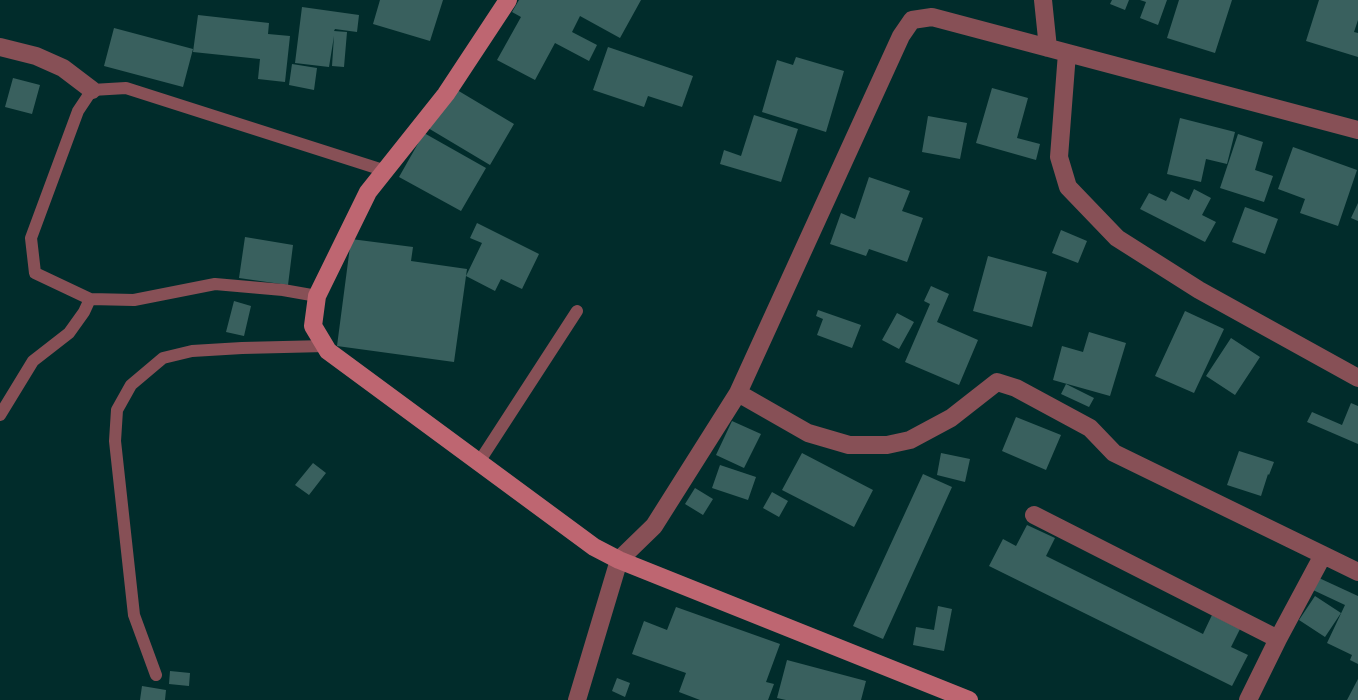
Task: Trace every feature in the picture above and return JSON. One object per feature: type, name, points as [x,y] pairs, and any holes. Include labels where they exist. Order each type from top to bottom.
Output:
[{"type":"street","points":[[508,0],[446,94],[368,192],[317,296],[312,326],[328,351],[594,547],[619,560],[969,700]]},
{"type":"street","points":[[1043,0],[1048,48]]},
{"type":"street","points":[[577,700],[619,560],[654,526],[738,393],[901,36],[912,20],[932,17],[1358,130]]},
{"type":"street","points":[[0,47],[36,56],[63,68],[92,90]]},
{"type":"street","points":[[1067,53],[1059,157],[1068,187],[1117,238],[1199,290],[1358,378]]},
{"type":"street","points":[[738,393],[808,433],[849,445],[887,445],[910,440],[951,418],[997,382],[1016,388],[1090,428],[1114,453],[1358,572]]},
{"type":"street","points":[[1034,515],[1278,639]]},
{"type":"street","points":[[1248,700],[1323,555]]},
{"type":"lane","points":[[317,296],[283,290],[215,284],[134,300],[90,299],[35,273],[31,238],[78,111],[92,90],[126,88],[386,171]]},
{"type":"lane","points":[[0,415],[33,361],[69,333],[90,299]]},
{"type":"lane","points":[[479,462],[577,312]]},
{"type":"lane","points":[[156,675],[134,615],[115,441],[117,410],[131,385],[163,358],[192,351],[325,346]]},
{"type":"building","points":[[380,0],[443,0],[430,41],[373,24]]},
{"type":"building","points":[[519,0],[641,0],[620,38],[580,16],[572,32],[597,45],[589,61],[555,43],[535,80],[497,60],[521,17],[512,12]]},
{"type":"building","points":[[1112,0],[1129,0],[1125,10],[1110,4]]},
{"type":"building","points":[[1140,0],[1167,0],[1158,25],[1140,18],[1146,2]]},
{"type":"building","points":[[1179,0],[1232,0],[1215,53],[1167,38]]},
{"type":"building","points":[[1319,0],[1358,0],[1358,20],[1354,32],[1358,33],[1358,57],[1306,41]]},
{"type":"building","points":[[302,7],[359,15],[357,32],[335,29],[334,31],[347,32],[344,67],[332,66],[334,36],[329,67],[295,63]]},
{"type":"building","points":[[198,15],[269,23],[268,34],[290,36],[285,82],[258,79],[260,59],[193,52]]},
{"type":"building","points":[[114,28],[193,49],[183,87],[104,66]]},
{"type":"building","points":[[608,47],[693,76],[682,107],[648,96],[644,107],[593,90]]},
{"type":"building","points":[[796,57],[844,71],[826,132],[762,112],[777,60],[793,65]]},
{"type":"building","points":[[292,64],[317,68],[314,90],[289,85]]},
{"type":"building","points":[[13,78],[40,85],[32,114],[5,107]]},
{"type":"building","points":[[452,87],[514,124],[490,165],[428,128]]},
{"type":"building","points":[[992,88],[1028,98],[1017,138],[1040,144],[1036,160],[976,143]]},
{"type":"building","points":[[754,115],[798,129],[781,182],[720,164],[724,150],[741,156]]},
{"type":"building","points":[[928,116],[967,123],[960,159],[922,152]]},
{"type":"building","points":[[1180,118],[1235,132],[1227,164],[1206,159],[1201,182],[1167,174]]},
{"type":"building","points":[[424,133],[486,168],[461,211],[399,177]]},
{"type":"building","points":[[1238,134],[1263,142],[1255,170],[1273,176],[1264,202],[1220,188]]},
{"type":"building","points":[[1293,147],[1357,170],[1338,226],[1300,213],[1305,199],[1278,189]]},
{"type":"building","points":[[869,177],[910,191],[902,211],[923,218],[907,262],[869,249],[866,256],[830,244],[841,213],[855,219]]},
{"type":"building","points":[[1194,189],[1211,198],[1202,215],[1216,222],[1205,242],[1140,209],[1149,193],[1166,201],[1171,191],[1189,200]]},
{"type":"building","points":[[1358,203],[1358,221],[1351,218]]},
{"type":"building","points":[[1245,207],[1278,219],[1265,254],[1232,242]]},
{"type":"building","points":[[477,223],[539,254],[522,289],[501,279],[495,291],[466,276],[482,243],[470,238]]},
{"type":"building","points":[[1061,230],[1087,241],[1078,263],[1052,253]]},
{"type":"building","points":[[245,237],[293,245],[288,285],[239,278]]},
{"type":"building","points":[[351,239],[413,247],[411,261],[467,269],[454,362],[337,346]]},
{"type":"building","points":[[988,256],[1047,272],[1032,327],[973,311]]},
{"type":"building","points":[[931,286],[949,294],[937,322],[978,340],[959,385],[905,362],[930,304],[924,301]]},
{"type":"building","points":[[234,301],[251,306],[244,336],[226,332]]},
{"type":"building","points":[[818,310],[861,325],[852,348],[817,335],[823,319],[816,316]]},
{"type":"building","points":[[1185,311],[1224,329],[1194,393],[1155,376]]},
{"type":"building","points":[[897,313],[914,322],[899,349],[882,340]]},
{"type":"building","points":[[1089,332],[1126,343],[1110,396],[1053,380],[1062,346],[1083,352]]},
{"type":"building","points":[[1231,338],[1260,357],[1235,395],[1206,376]]},
{"type":"building","points":[[1066,384],[1094,398],[1089,407],[1061,394]]},
{"type":"building","points":[[1351,403],[1358,406],[1358,444],[1307,422],[1312,412],[1342,425]]},
{"type":"building","points":[[1016,417],[1061,435],[1046,470],[1002,451]]},
{"type":"building","points":[[732,421],[761,434],[744,468],[716,455]]},
{"type":"building","points":[[1239,451],[1274,462],[1261,496],[1227,485]]},
{"type":"building","points":[[802,453],[873,490],[854,527],[782,490]]},
{"type":"building","points":[[941,453],[970,459],[965,482],[937,475]]},
{"type":"building","points":[[313,463],[326,473],[309,495],[295,485]]},
{"type":"building","points":[[720,465],[756,477],[748,500],[712,488]]},
{"type":"building","points":[[923,474],[952,487],[883,639],[853,626]]},
{"type":"building","points":[[695,488],[713,499],[703,515],[685,504]]},
{"type":"building","points":[[772,492],[788,501],[779,517],[763,508]]},
{"type":"building","points":[[1027,525],[1055,538],[1046,556],[1203,634],[1212,615],[1240,629],[1231,647],[1248,655],[1232,686],[989,566],[1003,539],[1016,546]]},
{"type":"building","points":[[1319,578],[1358,596],[1358,664],[1350,660],[1352,655],[1327,643],[1345,605],[1313,590]]},
{"type":"building","points":[[1315,596],[1341,613],[1325,637],[1299,620]]},
{"type":"building","points":[[938,606],[952,609],[944,651],[913,645],[916,627],[934,630]]},
{"type":"building","points":[[676,607],[780,644],[766,682],[774,684],[768,700],[700,700],[679,692],[686,673],[632,654],[644,621],[667,630]]},
{"type":"building","points":[[787,660],[866,681],[861,700],[777,698]]},
{"type":"building","points":[[170,671],[190,673],[189,686],[169,684]]},
{"type":"building","points":[[617,678],[630,683],[625,697],[612,691]]},
{"type":"building","points":[[1358,679],[1358,700],[1347,700]]},
{"type":"building","points":[[142,686],[166,690],[165,700],[140,700]]}]
